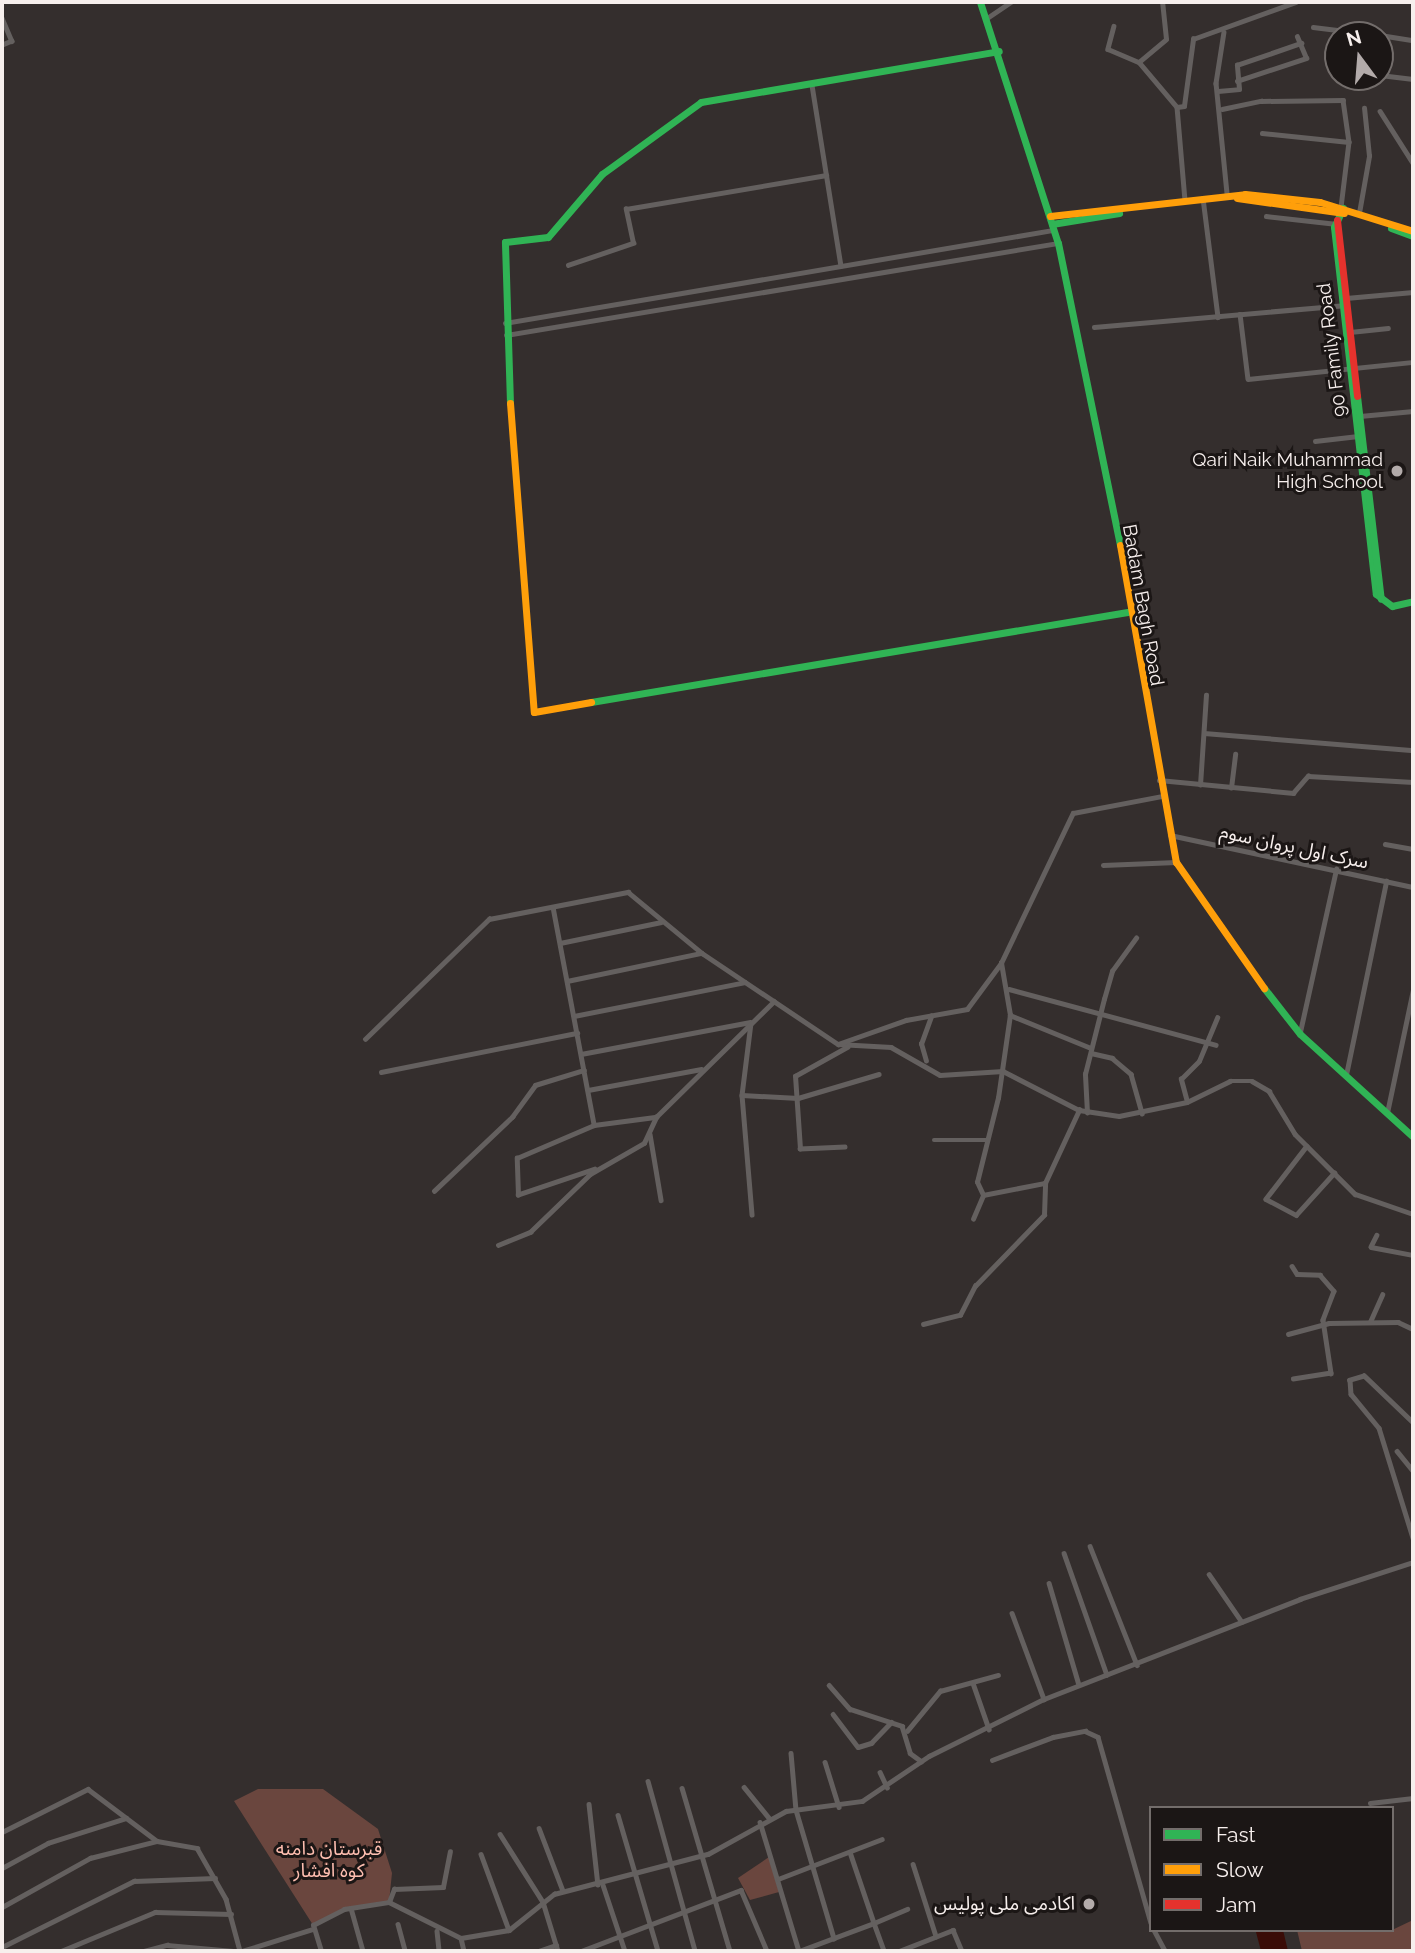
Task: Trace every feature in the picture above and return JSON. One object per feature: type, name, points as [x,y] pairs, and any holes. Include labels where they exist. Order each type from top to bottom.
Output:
[{"type":"street","name":"Badam Bagh Road","points":[[980,2],[999,51],[1058,243],[1087,362],[1127,612],[1176,862],[1214,925],[1300,1034],[1345,1079],[1413,1137]]},
{"type":"street","points":[[986,18],[1011,2]]},
{"type":"street","points":[[1139,62],[1166,39],[1162,2]]},
{"type":"street","points":[[1177,107],[1184,106],[1193,39],[1224,32],[1296,2]]},
{"type":"street","points":[[2,45],[12,41],[3,23]]},
{"type":"street","points":[[1114,26],[1108,49],[1139,62],[1177,107],[1185,200]]},
{"type":"street","points":[[1313,27],[1324,28]]},
{"type":"street","points":[[1224,32],[1218,91],[1222,109],[1227,194]]},
{"type":"street","points":[[1237,81],[1306,58],[1297,37]]},
{"type":"street","points":[[1394,37],[1413,40]]},
{"type":"street","points":[[1218,91],[1239,89],[1237,65],[1301,43]]},
{"type":"street","points":[[999,51],[701,102],[602,174],[548,237],[505,242],[505,323],[534,712],[1127,612]]},
{"type":"street","points":[[1394,77],[1413,79]]},
{"type":"street","points":[[812,85],[841,266]]},
{"type":"street","points":[[1222,109],[1261,101],[1343,100],[1349,142],[1339,216]]},
{"type":"street","points":[[1359,213],[1369,156],[1364,108]]},
{"type":"street","points":[[1380,111],[1413,163]]},
{"type":"street","points":[[1262,133],[1349,142]]},
{"type":"street","points":[[568,265],[633,243],[626,209],[826,175]]},
{"type":"street","points":[[1052,223],[1227,194],[1339,216]]},
{"type":"street","points":[[505,323],[841,266],[1052,223],[1185,200],[1258,198],[1413,233]]},
{"type":"street","points":[[1203,199],[1217,317]]},
{"type":"street","points":[[1266,216],[1339,216],[1359,213],[1413,233]]},
{"type":"street","name":"90 Family Road","points":[[1339,216],[1344,300],[1353,368]]},
{"type":"street","points":[[506,335],[1058,243]]},
{"type":"street","points":[[1094,327],[1217,317],[1413,292]]},
{"type":"street","name":"90 Family Road","points":[[1344,300],[1381,602]]},
{"type":"street","points":[[1240,314],[1248,379],[1413,362]]},
{"type":"street","points":[[1350,332],[1388,328]]},
{"type":"street","points":[[1358,417],[1413,411]]},
{"type":"street","name":"90 Family Road","points":[[1358,417],[1358,436],[1381,602]]},
{"type":"street","points":[[1315,441],[1358,436]]},
{"type":"street","points":[[1381,602],[1413,601]]},
{"type":"street","points":[[1200,785],[1206,695]]},
{"type":"street","points":[[1204,733],[1413,750]]},
{"type":"street","points":[[1231,788],[1235,754]]},
{"type":"street","points":[[1158,780],[1293,793],[1308,776],[1413,782]]},
{"type":"street","points":[[838,1044],[932,1015],[967,1009],[1001,963],[1073,813],[1161,796]]},
{"type":"street","name":"سرک اول پروان سوم","points":[[1170,835],[1413,887]]},
{"type":"street","points":[[1385,844],[1413,849]]},
{"type":"street","points":[[1103,865],[1176,862]]},
{"type":"street","points":[[1300,1034],[1336,869]]},
{"type":"street","points":[[1345,1079],[1386,881]]},
{"type":"street","points":[[365,1039],[486,921],[628,892],[702,953],[838,1044],[847,1047],[891,1047],[926,1061],[940,1075],[1003,1071],[1087,1113],[1142,1113],[1187,1102],[1205,1088],[1252,1080],[1269,1091],[1307,1146],[1355,1194],[1413,1214]]},
{"type":"street","points":[[553,907],[594,1125]]},
{"type":"street","points":[[560,943],[662,922]]},
{"type":"street","points":[[1087,1113],[1091,1051],[1099,1017],[1112,971],[1136,938]]},
{"type":"street","points":[[567,981],[702,953]]},
{"type":"street","points":[[973,1219],[983,1195],[977,1182],[1003,1071],[1010,1015],[1009,989],[1001,963]]},
{"type":"street","points":[[574,1016],[746,982]]},
{"type":"street","points":[[1009,989],[1099,1017],[1202,1044],[1216,1045]]},
{"type":"street","points":[[1387,1116],[1413,990]]},
{"type":"street","points":[[656,1117],[594,1125],[517,1158],[517,1193],[599,1168],[644,1143],[656,1117],[774,1001]]},
{"type":"street","points":[[926,1061],[921,1044],[932,1015]]},
{"type":"street","points":[[1010,1015],[1112,1058],[1131,1074],[1142,1113]]},
{"type":"street","points":[[1187,1102],[1181,1079],[1199,1061],[1202,1044],[1217,1018]]},
{"type":"street","points":[[581,1054],[751,1022]]},
{"type":"street","points":[[751,1022],[742,1094],[752,1215]]},
{"type":"street","points":[[381,1072],[577,1033]]},
{"type":"street","points":[[845,1147],[800,1149],[797,1073],[847,1047]]},
{"type":"street","points":[[588,1090],[702,1069]]},
{"type":"street","points":[[434,1191],[512,1117],[535,1085],[584,1070]]},
{"type":"street","points":[[742,1094],[798,1098],[879,1074]]},
{"type":"street","points":[[923,1324],[960,1315],[975,1286],[1044,1215],[1045,1183],[1079,1110]]},
{"type":"street","points":[[650,1133],[661,1200]]},
{"type":"street","points":[[934,1140],[988,1140]]},
{"type":"street","points":[[1307,1146],[1266,1199],[1296,1215],[1334,1173]]},
{"type":"street","points":[[498,1245],[530,1232],[599,1168]]},
{"type":"street","points":[[983,1195],[1045,1183]]},
{"type":"street","points":[[1377,1235],[1371,1247],[1413,1255]]},
{"type":"street","points":[[1292,1266],[1297,1275],[1317,1274],[1333,1283],[1324,1324],[1331,1373],[1293,1379]]},
{"type":"street","points":[[1370,1322],[1382,1295]]},
{"type":"street","points":[[1288,1334],[1324,1324],[1370,1322],[1413,1329]]},
{"type":"street","points":[[1413,1423],[1364,1376],[1350,1380],[1351,1394],[1379,1428],[1413,1538]]},
{"type":"street","points":[[1397,1451],[1413,1471]]},
{"type":"street","points":[[1090,1546],[1137,1665]]},
{"type":"street","points":[[1064,1553],[1107,1675]]},
{"type":"street","points":[[2,1907],[90,1858],[157,1841],[197,1848],[215,1878],[231,1914],[241,1951],[314,1932],[351,1908],[389,1902],[438,1931],[461,1938],[509,1930],[543,1902],[563,1891],[601,1885],[702,1854],[769,1818],[796,1810],[839,1807],[887,1787],[921,1761],[1044,1699],[1242,1622],[1413,1562]]},
{"type":"street","points":[[1209,1574],[1242,1622]]},
{"type":"street","points":[[1049,1583],[1079,1685]]},
{"type":"street","points":[[1012,1613],[1044,1699]]},
{"type":"street","points":[[921,1761],[910,1753],[907,1732],[940,1691],[998,1675]]},
{"type":"street","points":[[973,1683],[989,1729]]},
{"type":"street","points":[[829,1685],[850,1709],[891,1722],[907,1732]]},
{"type":"street","points":[[833,1714],[858,1747],[871,1743],[891,1722]]},
{"type":"street","points":[[992,1760],[1053,1737],[1085,1731],[1098,1737],[1149,1916]]},
{"type":"street","points":[[790,1753],[796,1810],[834,1938]]},
{"type":"street","points":[[825,1762],[839,1807]]},
{"type":"street","points":[[880,1772],[887,1787]]},
{"type":"street","points":[[648,1781],[682,1912],[695,1951]]},
{"type":"street","points":[[744,1787],[769,1818]]},
{"type":"street","points":[[2,1832],[88,1788],[157,1841]]},
{"type":"street","points":[[682,1788],[730,1951]]},
{"type":"street","points":[[1370,1804],[1413,1798]]},
{"type":"street","points":[[589,1804],[601,1885],[625,1951]]},
{"type":"street","points":[[618,1815],[658,1951]]},
{"type":"street","points":[[2,1868],[60,1838],[126,1818]]},
{"type":"street","points":[[760,1822],[799,1951],[907,1909]]},
{"type":"street","points":[[539,1828],[563,1891]]},
{"type":"street","points":[[500,1834],[543,1902],[558,1951]]},
{"type":"street","points":[[778,1879],[882,1839]]},
{"type":"street","points":[[389,1902],[394,1889],[443,1887],[450,1852]]},
{"type":"street","points":[[850,1852],[884,1951]]},
{"type":"street","points":[[481,1854],[509,1930]]},
{"type":"street","points":[[913,1864],[936,1936]]},
{"type":"street","points":[[4,1948],[134,1881],[215,1878]]},
{"type":"street","points":[[581,1951],[741,1890],[766,1951]]},
{"type":"street","points":[[351,1908],[363,1951]]},
{"type":"street","points":[[61,1951],[155,1912],[231,1914]]},
{"type":"street","points":[[398,1924],[405,1951]]},
{"type":"street","points":[[899,1951],[953,1930],[962,1951]]},
{"type":"street","points":[[438,1931],[439,1951]]},
{"type":"street","points":[[314,1932],[321,1951]]},
{"type":"street","points":[[1155,1932],[1165,1951]]},
{"type":"street","points":[[461,1938],[464,1951]]},
{"type":"street","points":[[144,1951],[167,1945],[233,1951]]},
{"type":"street","points":[[539,1951],[556,1945]]},
{"type":"green space","name":"قبرستان دامنه کوه افشار","points":[[258,1789],[323,1789],[378,1829],[392,1873],[389,1902],[344,1909],[313,1925],[234,1801]]},
{"type":"green space","points":[[769,1857],[779,1892],[750,1900],[738,1878]]},
{"type":"green space","points":[[1413,1920],[1413,1951],[1302,1951],[1297,1932],[1394,1932],[1394,1929]]},
{"type":"shaded area","points":[[1256,1932],[1283,1932],[1288,1951],[1261,1951]]},
{"type":"traffic: fast","points":[[980,2],[1058,243],[1120,545]]},
{"type":"traffic: fast","points":[[510,403],[505,242],[548,237],[602,174],[701,102],[999,51]]},
{"type":"traffic: fast","points":[[1343,208],[1334,227],[1376,594],[1392,606],[1413,601]]},
{"type":"traffic: fast","points":[[1052,224],[1119,213]]},
{"type":"traffic: fast","points":[[1391,228],[1413,236]]},
{"type":"traffic: fast","points":[[1357,396],[1381,599]]},
{"type":"traffic: fast","points":[[591,702],[1127,612]]},
{"type":"traffic: fast","points":[[1264,988],[1300,1034],[1413,1137]]},
{"type":"traffic: slow","points":[[1050,216],[1245,194],[1320,202],[1413,231]]},
{"type":"traffic: slow","points":[[1237,198],[1344,213]]},
{"type":"traffic: slow","points":[[510,403],[534,712],[591,702]]},
{"type":"traffic: slow","points":[[1120,545],[1176,862],[1264,988]]},
{"type":"traffic: jam","points":[[1337,220],[1357,396]]},
{"type":"place","name":"Qari Naik Muhammad High School","points":[[1397,471]]},
{"type":"place","name":"اکادمی ملی پولیس","points":[[1089,1904]]}]
